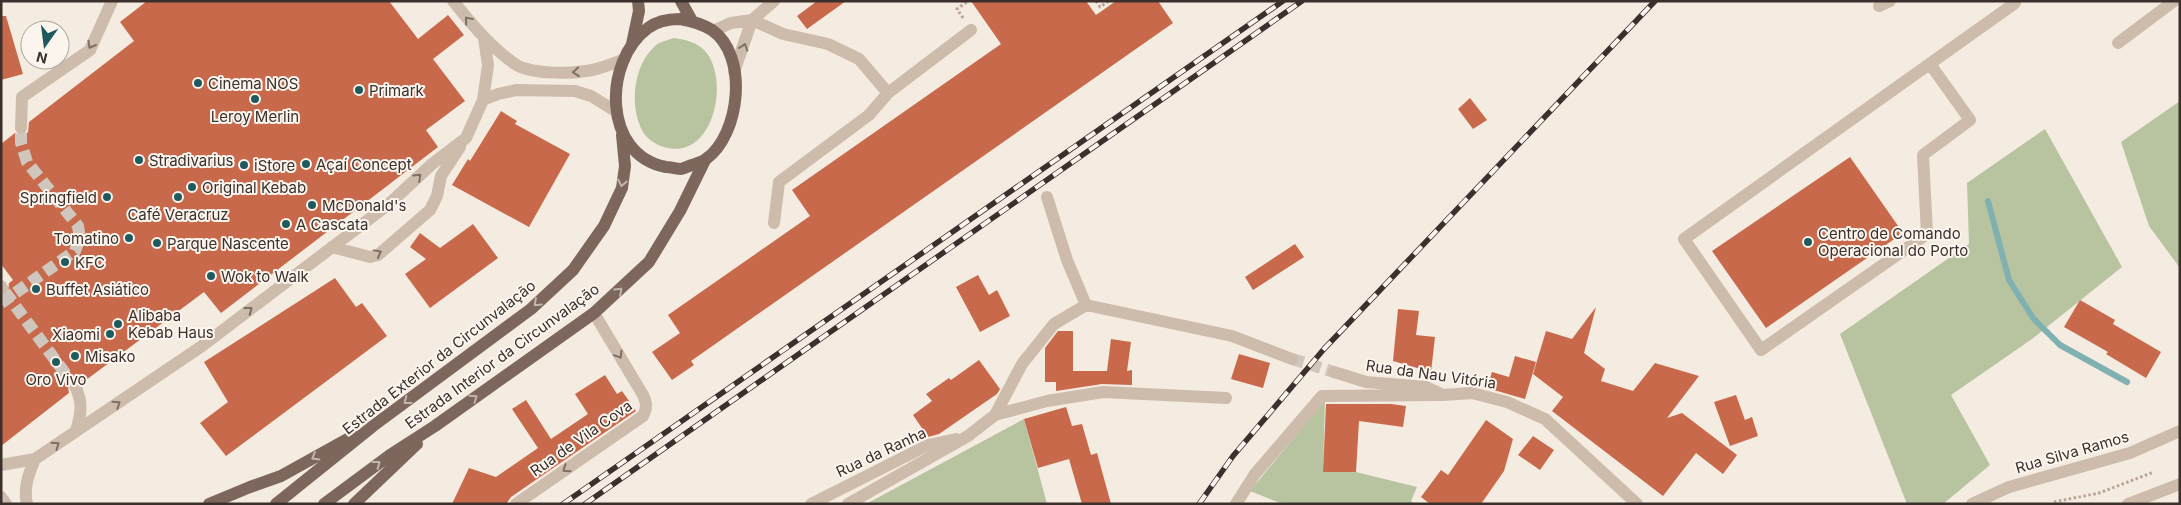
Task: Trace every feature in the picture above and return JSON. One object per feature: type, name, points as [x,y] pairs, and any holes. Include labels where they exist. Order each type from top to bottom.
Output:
[{"type":"main road","points":[[632,44],[639,11],[638,1]]},
{"type":"main road","points":[[681,1],[692,21]]},
{"type":"main road","points":[[667,20],[692,21],[713,31],[727,50],[734,72],[736,96],[730,124],[720,144],[705,160],[682,169],[656,165],[636,154],[622,135],[617,112],[617,86],[623,60],[632,44],[649,27],[667,20]]},
{"type":"main road","name":"Estrada Exterior da Circunvalação","points":[[276,504],[373,426],[531,309],[573,270],[604,226],[622,188],[625,166],[622,135]]},
{"type":"main road","name":"Estrada Interior da Circunvalação","points":[[324,504],[390,455],[435,426],[594,313],[649,262],[680,211],[705,160]]},
{"type":"main road","points":[[209,504],[250,486],[281,476],[373,426]]},
{"type":"main road","points":[[354,504],[435,426]]},
{"type":"street","points":[[21,128],[22,97],[90,50],[112,1]]},
{"type":"street","points":[[453,1],[484,38],[516,65],[530,70],[567,73],[588,71],[623,60]]},
{"type":"street","points":[[734,72],[752,20],[774,1]]},
{"type":"street","points":[[2118,43],[2174,1]]},
{"type":"street","points":[[1930,64],[1970,120],[1923,155],[1927,234],[1761,350],[1684,238],[2015,3]]},
{"type":"street","points":[[713,31],[731,23],[752,20],[784,34],[828,44],[859,59],[888,93]]},
{"type":"street","points":[[774,222],[779,182],[869,115],[888,93],[971,30]]},
{"type":"street","points":[[332,247],[370,257],[378,256],[430,210],[437,196],[441,176],[466,138],[483,100],[488,65],[484,38]]},
{"type":"street","points":[[483,100],[516,90],[575,91],[591,96],[617,112]]},
{"type":"street","points":[[1,466],[35,459],[202,346],[389,204],[432,164],[466,138]]},
{"type":"street","points":[[1047,197],[1067,260],[1086,306],[1232,336],[1292,359]]},
{"type":"street","name":"Rua da Ranha","points":[[848,504],[968,436],[995,415],[1022,364],[1054,324],[1086,306]]},
{"type":"street","name":"Rua de Vila Cova","points":[[516,504],[643,416],[646,410],[646,402],[643,395],[594,313]]},
{"type":"street","name":"Rua da Nau Vitória","points":[[1334,372],[1366,382],[1426,386],[1443,394],[1472,393],[1507,402],[1545,419],[1636,504]]},
{"type":"street","points":[[76,388],[81,399],[82,411],[76,431]]},
{"type":"street","points":[[995,415],[1047,401],[1103,392],[1226,398]]},
{"type":"street","points":[[1236,504],[1255,474],[1322,396],[1443,394]]},
{"type":"street","name":"Rua Silva Ramos","points":[[1972,504],[2009,487],[2130,453],[2180,431]]},
{"type":"street","name":"Rua da Ranha","points":[[811,504],[928,445],[968,436]]},
{"type":"street","points":[[27,504],[25,494],[29,472],[35,459]]},
{"type":"street","points":[[2128,504],[2180,484]]},
{"type":"street","points":[[1,497],[6,504]]},
{"type":"path","points":[[1096,1],[1100,7],[1109,1]]},
{"type":"path","points":[[2054,502],[2099,493],[2154,472]]},
{"type":"green space","points":[[674,38],[695,43],[705,51],[713,64],[716,80],[716,98],[713,115],[705,131],[695,142],[681,148],[664,147],[650,140],[640,126],[635,106],[638,74],[647,55],[656,45]]},
{"type":"green space","points":[[2180,101],[2180,268],[2149,226],[2121,142]]},
{"type":"green space","points":[[2045,129],[2122,267],[2032,339],[1951,395],[1990,465],[1943,504],[1907,504],[1840,334],[1969,244],[1967,183]]},
{"type":"green space","points":[[1325,400],[1323,472],[1356,472],[1417,487],[1411,501],[1415,504],[1283,504],[1250,491]]},
{"type":"green space","points":[[1024,419],[1047,504],[866,504]]},
{"type":"building","name":"Parque Nascente","points":[[147,1],[389,1],[418,39],[448,15],[464,35],[433,59],[465,101],[426,130],[438,147],[221,313],[204,292],[82,383],[77,380],[70,383],[68,387],[69,393],[1,446],[1,296],[8,293],[9,283],[13,280],[1,264],[1,144],[15,133],[20,136],[25,135],[28,132],[29,122],[134,41],[120,22]]},
{"type":"building","points":[[817,1],[846,1],[807,29],[797,16]]},
{"type":"building","points":[[971,1],[1086,1],[1096,15],[1116,1],[1158,1],[1173,23],[691,361],[694,365],[672,380],[652,352],[680,333],[668,315],[810,216],[792,190],[1001,44]]},
{"type":"building","points":[[1,16],[6,16],[20,64],[20,70],[23,74],[1,80]]},
{"type":"building","points":[[1470,98],[1487,120],[1473,129],[1458,109]]},
{"type":"building","points":[[501,111],[517,121],[515,124],[570,154],[529,227],[452,185],[468,159],[470,161]]},
{"type":"building","name":"Centro de Comando Operacional do Porto","points":[[1850,157],[1903,233],[1766,328],[1712,251]]},
{"type":"building","points":[[473,224],[498,258],[430,308],[405,274],[426,259],[410,247],[420,233],[440,248]]},
{"type":"building","points":[[1295,244],[1304,257],[1253,290],[1245,277]]},
{"type":"building","points":[[978,275],[989,295],[997,290],[1010,316],[980,332],[956,287]]},
{"type":"building","points":[[335,278],[356,307],[362,303],[387,336],[226,456],[200,423],[228,402],[204,362]]},
{"type":"building","points":[[2080,300],[2115,320],[2113,324],[2161,352],[2146,378],[2106,354],[2108,352],[2064,327]]},
{"type":"building","points":[[1596,307],[1584,353],[1605,369],[1601,381],[1633,391],[1655,363],[1699,376],[1667,418],[1682,413],[1737,455],[1723,474],[1696,453],[1663,496],[1552,411],[1563,397],[1533,374],[1546,331],[1572,339]]},
{"type":"building","points":[[1398,309],[1419,311],[1416,335],[1435,337],[1431,372],[1393,361]]},
{"type":"building","points":[[1058,331],[1073,331],[1073,371],[1107,371],[1111,339],[1131,342],[1127,371],[1132,370],[1132,385],[1102,384],[1056,391],[1056,382],[1045,382],[1045,348]]},
{"type":"building","points":[[1239,354],[1270,363],[1263,388],[1231,379]]},
{"type":"building","points":[[1515,356],[1536,362],[1525,399],[1487,388],[1492,372],[1509,377]]},
{"type":"building","points":[[979,360],[1000,389],[997,394],[939,434],[928,437],[913,415],[932,401],[926,394],[949,378],[951,380]]},
{"type":"building","points":[[605,375],[617,394],[622,391],[636,411],[511,497],[506,504],[452,504],[469,468],[496,477],[538,448],[512,409],[526,400],[551,439],[588,414],[575,394]]},
{"type":"building","points":[[1736,395],[1745,420],[1752,417],[1758,436],[1730,446],[1714,402]]},
{"type":"building","points":[[1326,404],[1391,404],[1406,406],[1403,427],[1359,421],[1356,472],[1323,472]]},
{"type":"building","points":[[1066,407],[1072,426],[1082,424],[1091,455],[1097,453],[1111,504],[1082,504],[1069,459],[1038,468],[1024,419]]},
{"type":"building","points":[[1486,420],[1513,439],[1504,471],[1481,504],[1430,504],[1421,497],[1441,470],[1448,475]]},
{"type":"building","points":[[1533,436],[1554,450],[1540,470],[1518,455]]},
{"type":"waterway","points":[[1988,201],[2009,280],[2033,318],[2060,345],[2127,382]]},
{"type":"tunnel","points":[[1,303],[75,251],[80,238],[78,226],[27,162],[21,143],[21,128]]},
{"type":"tunnel","points":[[5,292],[76,388]]},
{"type":"tunnel","points":[[1292,359],[1334,372]]},
{"type":"railway","points":[[563,504],[1283,1]]},
{"type":"railway","points":[[585,504],[1302,1]]},
{"type":"railway","points":[[1199,504],[1233,456],[1324,349],[1655,1]]},
{"type":"place","name":"Cinema NOS","points":[[198,83]]},
{"type":"place","name":"Primark","points":[[359,90]]},
{"type":"place","name":"Leroy Merlin","points":[[255,99]]},
{"type":"place","name":"Stradivarius","points":[[139,160]]},
{"type":"place","name":"Açaí Concept","points":[[306,164]]},
{"type":"place","name":"iStore","points":[[244,165]]},
{"type":"place","name":"Original Kebab","points":[[192,187]]},
{"type":"place","name":"Springfield","points":[[107,197]]},
{"type":"place","name":"Café Veracruz","points":[[178,197]]},
{"type":"place","name":"McDonald's","points":[[312,205]]},
{"type":"place","name":"A Cascata","points":[[286,224]]},
{"type":"place","name":"Tomatino","points":[[129,238]]},
{"type":"place","name":"Centro de Comando Operacional do Porto","points":[[1808,242]]},
{"type":"place","name":"Parque Nascente","points":[[157,243]]},
{"type":"place","name":"KFC","points":[[65,262]]},
{"type":"place","name":"Wok to Walk","points":[[211,276]]},
{"type":"place","name":"Buffet Asiático","points":[[36,289]]},
{"type":"place","name":"Alibaba Kebab Haus","points":[[118,324]]},
{"type":"place","name":"Xiaomi","points":[[110,334]]},
{"type":"place","name":"Misako","points":[[75,356]]},
{"type":"place","name":"Oro Vivo","points":[[56,362]]}]
